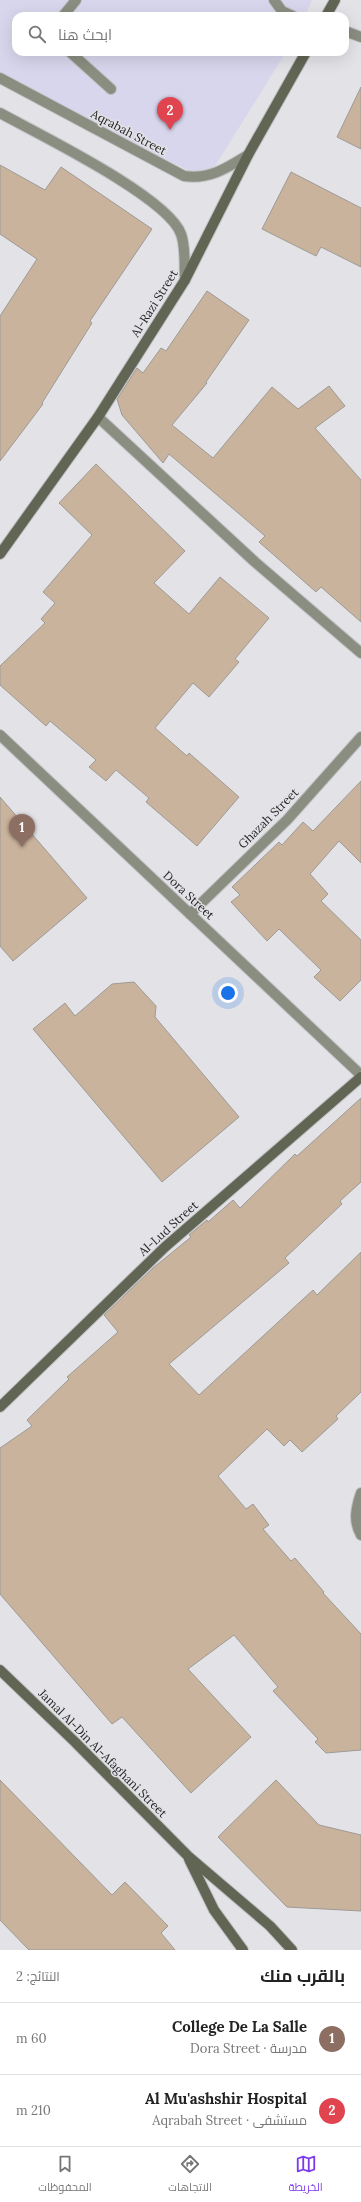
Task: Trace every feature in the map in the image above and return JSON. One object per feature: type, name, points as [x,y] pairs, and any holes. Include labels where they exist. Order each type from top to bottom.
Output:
[{"type":"street","points":[[66,12],[76,0]]},
{"type":"street","points":[[274,0],[284,12]]},
{"type":"street","points":[[328,12],[335,0]]},
{"type":"street","points":[[349,32],[361,37]]},
{"type":"street","points":[[74,56],[111,89]]},
{"type":"street","name":"Al-Razi Street","points":[[0,554],[98,416],[185,280],[248,155],[304,56]]},
{"type":"street","name":"Aqrabah Street","points":[[0,78],[184,176],[198,178],[223,171],[248,155]]},
{"type":"street","points":[[0,113],[92,164],[154,203],[174,221],[181,234],[185,280]]},
{"type":"street","points":[[98,416],[255,562],[361,654]]},
{"type":"street","name":"Dora Street","points":[[0,735],[361,1076]]},
{"type":"street","name":"Ghazah Street","points":[[190,914],[287,820],[361,737]]},
{"type":"street","name":"Al-Lud Street","points":[[0,1407],[166,1247],[361,1076]]},
{"type":"street","points":[[361,1493],[356,1509],[357,1528],[361,1535]]},
{"type":"street","name":"Jamal Al-Din Al-Afaghani Street","points":[[0,1670],[75,1742],[188,1856],[270,1926],[292,1950]]},
{"type":"street","name":"Jamal Al-Din Al-Afaghani Street","points":[[188,1856],[214,1910],[243,1950]]},
{"type":"shaded area","points":[[0,0],[312,0],[307,12],[12,12],[12,56],[284,56],[207,179],[0,81]]},
{"type":"building","points":[[361,87],[361,149],[337,137]]},
{"type":"building","points":[[0,165],[45,190],[61,167],[152,229],[90,321],[92,323],[42,403],[43,404],[0,461],[0,316],[37,259],[0,234]]},
{"type":"building","points":[[291,172],[361,208],[361,267],[321,247],[316,256],[262,229]]},
{"type":"building","points":[[207,291],[249,320],[206,382],[207,383],[172,425],[213,458],[272,387],[298,409],[329,386],[345,406],[315,428],[361,480],[361,622],[321,587],[316,592],[259,542],[265,536],[169,454],[163,463],[122,415],[117,399],[137,368],[143,373],[161,348],[166,351]]},
{"type":"building","points":[[96,464],[185,551],[154,583],[189,614],[220,577],[269,618],[235,659],[239,662],[209,697],[193,683],[155,728],[187,756],[189,753],[239,797],[197,846],[146,802],[149,798],[116,770],[106,781],[89,767],[96,760],[50,721],[46,726],[0,685],[0,666],[45,623],[41,619],[55,603],[43,592],[92,535],[59,503]]},
{"type":"building","points":[[361,781],[361,863],[339,841],[310,874],[328,894],[321,901],[361,940],[361,980],[340,1001],[314,977],[321,970],[279,929],[267,941],[231,902],[240,895],[232,887],[279,842],[282,845],[303,822],[313,831]]},
{"type":"building","points":[[0,797],[87,898],[13,961],[0,946]]},
{"type":"building","points":[[134,982],[156,1006],[155,1017],[239,1117],[162,1182],[33,1029],[65,1003],[75,1016],[112,984]]},
{"type":"building","points":[[361,1098],[361,1182],[340,1201],[342,1204],[285,1258],[289,1263],[169,1364],[199,1395],[313,1290],[317,1295],[361,1252],[361,1392],[336,1416],[338,1419],[302,1452],[290,1440],[284,1446],[267,1429],[218,1476],[246,1509],[253,1504],[269,1525],[263,1529],[291,1561],[295,1558],[324,1592],[323,1593],[361,1634],[361,1750],[326,1753],[315,1742],[318,1739],[273,1691],[278,1687],[234,1635],[188,1669],[251,1737],[191,1793],[122,1717],[112,1724],[0,1594],[0,1448],[32,1426],[27,1420],[69,1379],[67,1377],[118,1332],[104,1315],[153,1268],[191,1237],[189,1235],[207,1220],[208,1222],[233,1200],[240,1208],[295,1154],[297,1156]]},
{"type":"building","points":[[0,1780],[112,1895],[125,1882],[168,1926],[161,1933],[175,1950],[29,1950],[0,1920]]},
{"type":"building","points":[[276,1780],[319,1825],[361,1835],[361,1911],[287,1907],[218,1837]]},
{"type":"place","name":"Al Mu'ashshir Hospital","points":[[170,130]]},
{"type":"place","name":"College De La Salle","points":[[22,847]]}]
